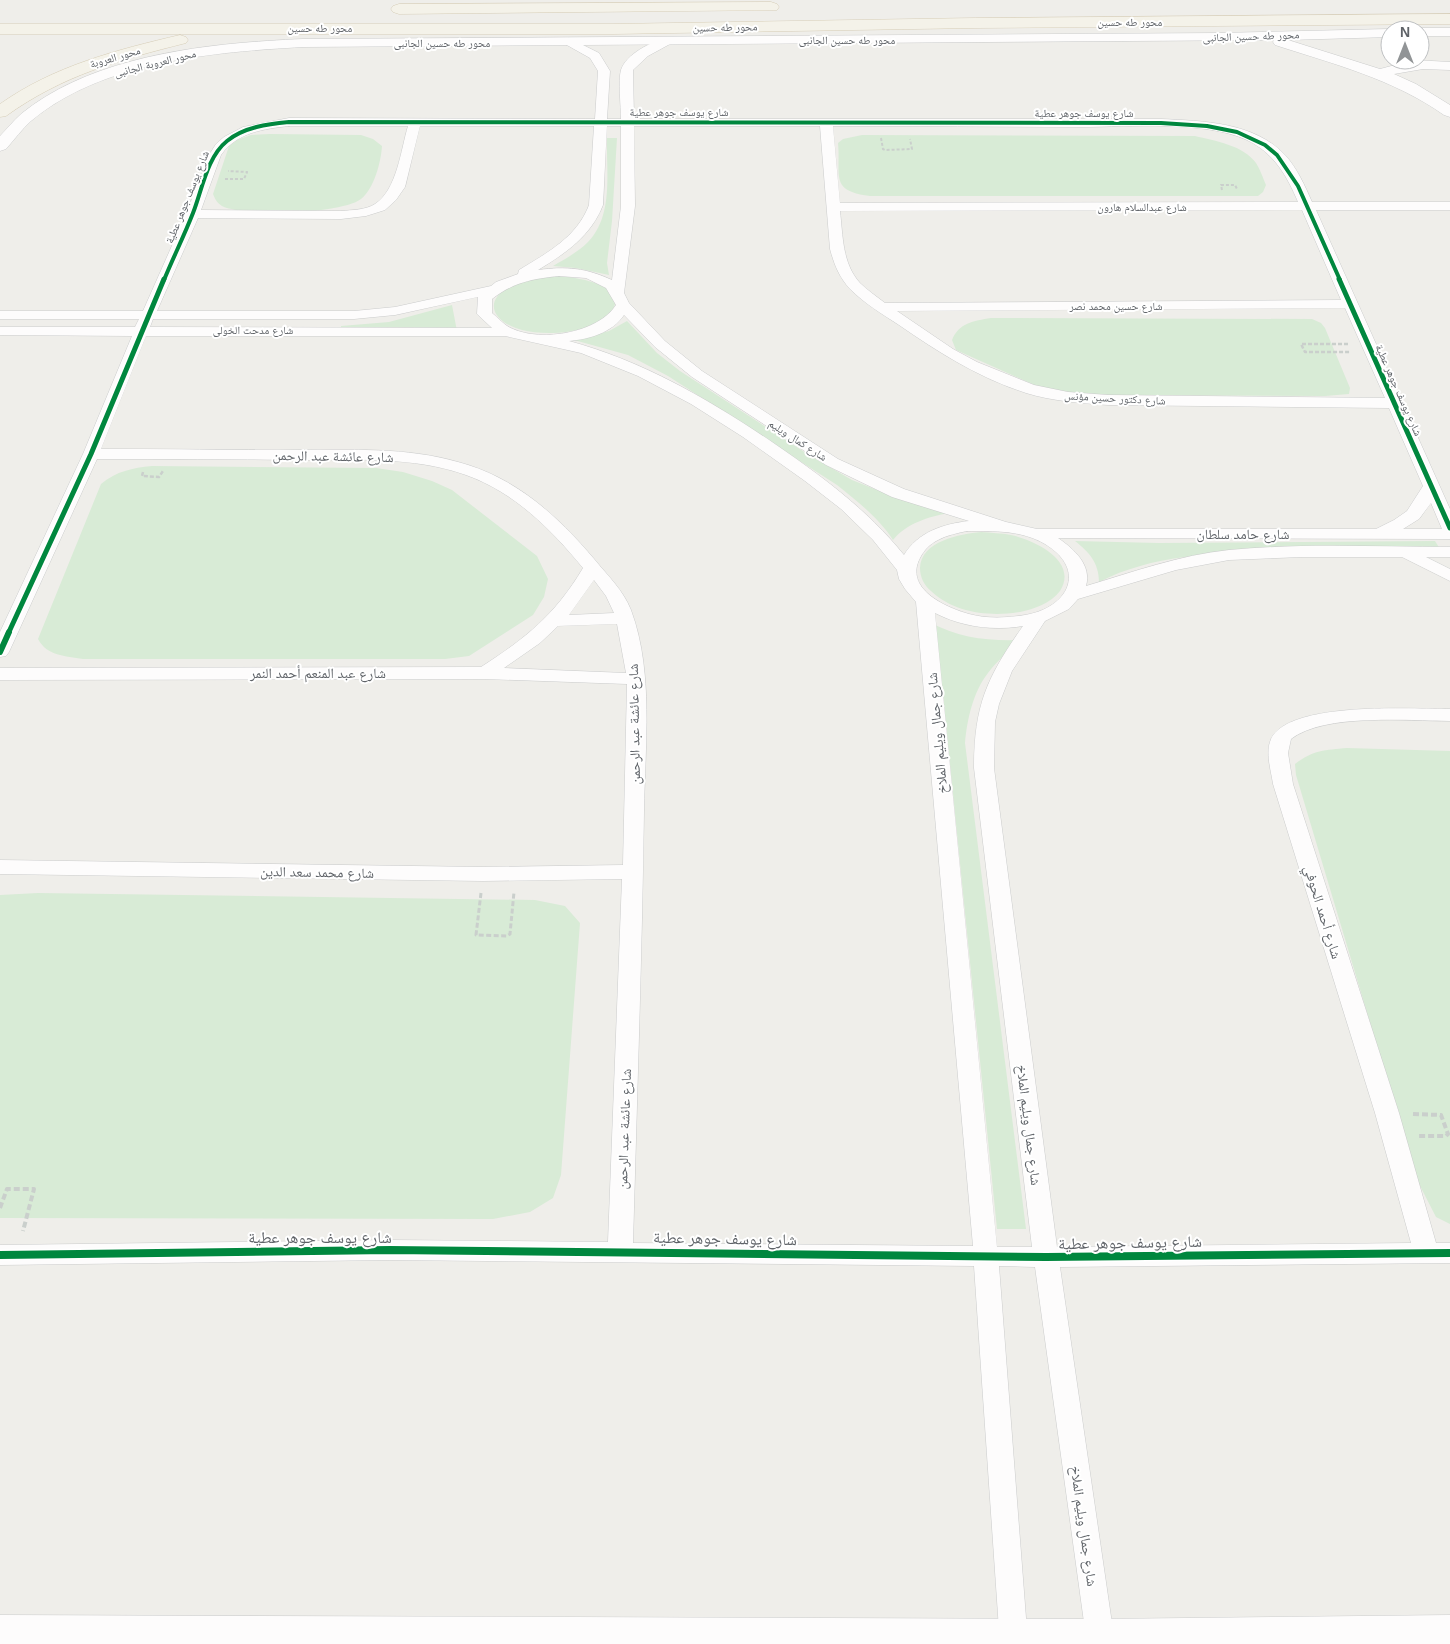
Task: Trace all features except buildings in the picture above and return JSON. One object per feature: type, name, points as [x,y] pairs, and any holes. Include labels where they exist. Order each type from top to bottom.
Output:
[{"type":"main road","name":"محور طه حسين","points":[[382,9],[786,7]]},
{"type":"main road","points":[[614,8],[623,16],[620,25],[614,29]]},
{"type":"main road","points":[[662,35],[654,20],[666,8]]},
{"type":"main road","name":"محور طه حسين","points":[[0,29],[614,29],[662,35],[975,23],[1450,19]]},
{"type":"main road","name":"محور العروبة","points":[[0,112],[28,92],[50,80],[102,59],[186,38],[239,28]]},
{"type":"street","points":[[1229,22],[1263,36],[1380,74],[1424,95],[1450,112]]},
{"type":"street","points":[[1430,32],[1450,32]]},
{"type":"street","name":"محور طه حسين الجانبى","points":[[303,43],[569,42],[662,35],[1263,36],[1380,33]]},
{"type":"street","points":[[491,290],[483,300],[482,311],[489,321],[506,332],[536,338],[577,335],[595,330],[609,323],[619,314],[628,206],[627,70],[632,62],[662,35]]},
{"type":"street","points":[[519,276],[565,245],[585,227],[593,217],[596,206],[604,79],[601,63],[595,56],[569,42]]},
{"type":"street","name":"محور العروبة الجانبى","points":[[0,146],[30,114],[67,92],[104,76],[134,66],[201,52],[245,46],[303,43]]},
{"type":"street","points":[[1380,74],[1407,65],[1433,64],[1450,66]]},
{"type":"street","name":"شارع يوسف جوهر عطية","points":[[0,652],[91,454],[141,330],[193,214],[219,147],[235,135],[247,130],[289,122],[1161,123],[1207,125],[1241,132],[1263,144],[1277,155],[1298,186],[1450,528]]},
{"type":"street","points":[[193,214],[341,215],[366,212],[380,207],[392,197],[398,187],[416,122]]},
{"type":"street","name":"شارع دكتور حسين مؤنس","points":[[826,123],[837,249],[842,268],[855,286],[881,307],[948,352],[972,365],[1030,389],[1068,397],[1180,401],[1394,403]]},
{"type":"street","name":"شارع عبدالسلام هارون","points":[[834,207],[1450,206]]},
{"type":"street","name":"شارع كمال ويليم","points":[[519,276],[535,273],[569,272],[599,278],[620,298],[660,344],[697,374],[832,462],[898,493],[1002,526]]},
{"type":"street","name":"شارع مدحت الخولى","points":[[0,314],[330,316],[376,314],[413,308],[491,290],[503,282],[519,276]]},
{"type":"street","name":"شارع حسين محمد نصر","points":[[881,307],[1350,304]]},
{"type":"street","name":"شارع مدحت الخولى","points":[[0,331],[506,332]]},
{"type":"street","name":"شارع كمال ويليم","points":[[536,338],[568,345],[633,368],[695,399],[751,435],[844,503],[870,527],[906,569]]},
{"type":"street","name":"شارع عائشة عبد الرحمن","points":[[91,454],[377,455],[423,459],[453,465],[476,472],[512,489],[574,544],[608,585],[625,618],[636,678],[633,872],[620,1251]]},
{"type":"street","points":[[1374,534],[1396,527],[1414,515],[1432,490],[1450,500]]},
{"type":"street","points":[[967,526],[1002,526],[1035,533],[1054,542],[1069,554],[1078,568],[1079,581],[1074,595],[1060,608],[1038,618],[1009,622],[977,621],[948,613],[925,600],[911,585],[906,569],[914,549],[936,534],[967,526]]},
{"type":"street","name":"شارع حامد سلطان","points":[[1035,533],[1450,534]]},
{"type":"street","points":[[1403,552],[1450,576]]},
{"type":"street","name":"شارع حامد سلطان","points":[[1074,595],[1172,565],[1228,555],[1450,552]]},
{"type":"street","points":[[485,673],[526,645],[554,621],[574,597],[592,567]]},
{"type":"street","name":"شارع جمال ويليم الملاخ","points":[[925,600],[986,1255],[1013,1640]]},
{"type":"street","points":[[554,621],[625,618]]},
{"type":"street","name":"شارع جمال ويليم الملاخ","points":[[1038,618],[996,680],[986,712],[983,741],[984,768],[1046,1256],[1101,1640]]},
{"type":"street","name":"شارع عبد المنعم أحمد النمر","points":[[0,674],[485,673],[636,678]]},
{"type":"street","name":"شارع أحمد الحوفي","points":[[1438,1253],[1394,1136],[1283,784],[1278,753],[1282,736],[1295,724],[1324,717],[1450,715]]},
{"type":"street","name":"شارع محمد سعد الدين","points":[[0,867],[483,874],[633,872]]},
{"type":"street","name":"شارع يوسف جوهر عطية","points":[[8,1255],[216,1251],[620,1251],[1046,1256],[1438,1253]]},
{"type":"street","points":[[0,1632],[1013,1640],[1101,1640],[1450,1632]]},
{"type":"path","points":[[1301,344],[1370,348],[1306,352],[1301,344]]},
{"type":"path","points":[[483,874],[476,934],[478,936],[509,935],[516,874]]},
{"type":"path","points":[[1388,1113],[1441,1115],[1448,1134],[1446,1136],[1394,1136]]},
{"type":"path","points":[[0,1208],[7,1189],[34,1188],[8,1255]]},
{"type":"green space","points":[[251,135],[361,135],[373,139],[382,146],[380,160],[370,189],[361,199],[350,204],[314,211],[250,212],[220,205],[213,194],[229,146],[237,140]]},
{"type":"green space","points":[[862,135],[1195,136],[1220,142],[1244,152],[1256,163],[1266,185],[1263,192],[1258,196],[870,196],[848,190],[843,186],[839,173],[838,143],[843,139]]},
{"type":"green space","points":[[607,138],[617,138],[612,221],[607,263],[609,275],[576,268],[553,266],[588,242],[602,219],[607,193]]},
{"type":"green space","points":[[555,276],[586,280],[598,284],[608,289],[614,296],[615,304],[609,314],[591,326],[555,333],[522,330],[503,322],[494,310],[494,303],[497,297],[514,284],[523,280]]},
{"type":"green space","points":[[452,305],[457,331],[341,329],[341,326],[389,322]]},
{"type":"green space","points":[[991,318],[1312,319],[1321,323],[1325,328],[1350,388],[1349,394],[1325,396],[1089,395],[1041,388],[956,350],[952,340],[963,326]]},
{"type":"green space","points":[[627,321],[657,353],[680,371],[809,455],[852,480],[882,492],[949,513],[911,525],[893,540],[874,517],[837,485],[668,376],[628,355],[574,340],[609,331]]},
{"type":"green space","points":[[152,466],[376,468],[403,472],[432,481],[452,490],[537,556],[548,579],[544,597],[533,615],[469,656],[445,659],[83,659],[51,652],[38,639],[101,484],[125,471]]},
{"type":"green space","points":[[981,532],[1007,534],[1042,547],[1059,561],[1064,570],[1064,580],[1060,591],[1042,605],[1020,612],[997,614],[961,609],[940,598],[923,581],[920,568],[922,559],[934,545],[953,537]]},
{"type":"green space","points":[[1075,541],[1159,543],[1435,541],[1440,549],[1246,553],[1195,556],[1146,564],[1099,582],[1099,575],[1092,558]]},
{"type":"green space","points":[[929,622],[962,635],[996,640],[1020,640],[999,660],[978,689],[969,716],[965,743],[1026,1229],[997,1229],[943,695]]},
{"type":"green space","points":[[1347,748],[1450,751],[1450,1224],[1436,1217],[1417,1180],[1296,775],[1295,764],[1308,756],[1326,750]]},
{"type":"green space","points":[[38,893],[535,900],[565,906],[580,923],[561,1175],[553,1198],[530,1212],[493,1219],[0,1218],[0,895]]},
{"type":"cycle path","points":[[0,652],[91,454],[141,331],[193,214],[215,155],[228,139],[237,134],[258,127],[289,122],[1161,123],[1207,126],[1237,132],[1265,145],[1277,155],[1298,186],[1450,528]]},
{"type":"cycle path","points":[[0,1255],[390,1250],[1046,1257],[1450,1253]]}]
